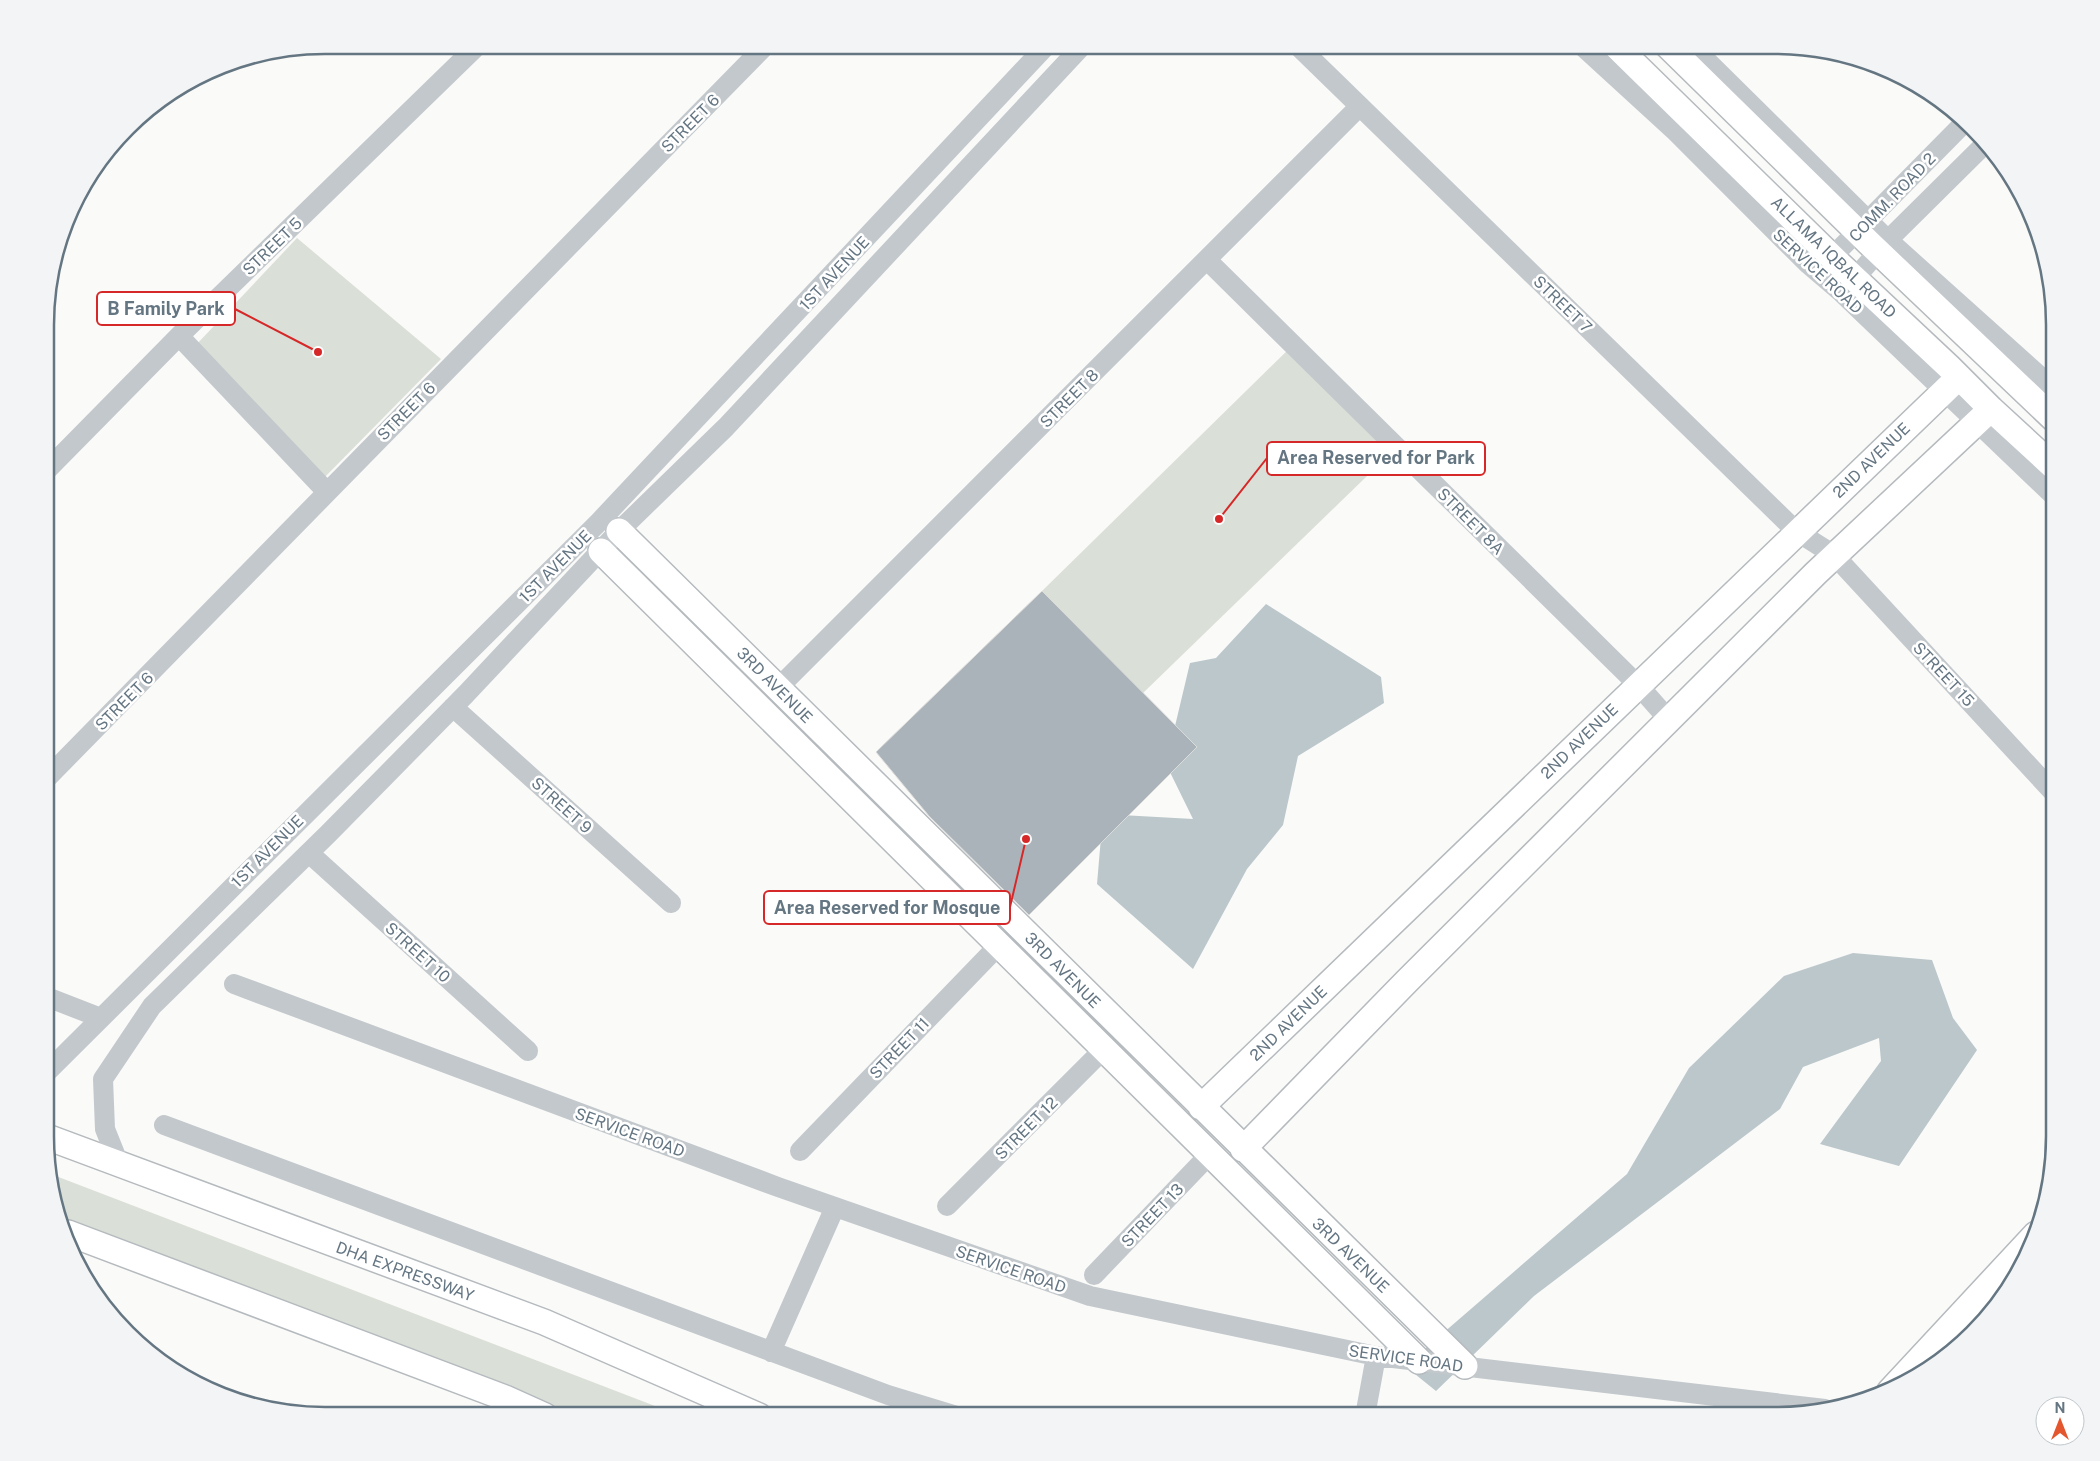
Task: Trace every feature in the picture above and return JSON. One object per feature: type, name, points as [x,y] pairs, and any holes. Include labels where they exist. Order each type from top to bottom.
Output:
[{"type":"main road","name":"ALLAMA IQBAL ROAD","points":[[1624,54],[1825,264],[1984,416],[2046,461]]},
{"type":"main road","points":[[1677,54],[1863,226],[2046,411]]},
{"type":"main road","name":"2ND AVENUE","points":[[1201,1107],[1796,531],[1952,384]]},
{"type":"main road","points":[[1243,1149],[1414,974],[1834,555],[1984,416]]},
{"type":"main road","name":"3RD AVENUE","points":[[619,531],[1243,1149],[1465,1366]]},
{"type":"main road","name":"3RD AVENUE","points":[[601,551],[1418,1361]]},
{"type":"main road","name":"DHA EXPRESSWAY","points":[[54,1141],[544,1322],[738,1407]]},
{"type":"main road","points":[[72,1234],[525,1407]]},
{"type":"main road","points":[[1907,1373],[2021,1250]]},
{"type":"street","name":"STREET 5","points":[[54,463],[179,336],[469,54]]},
{"type":"street","name":"STREET 6","points":[[54,771],[757,54]]},
{"type":"street","name":"1ST AVENUE","points":[[54,1065],[599,522],[1039,54]]},
{"type":"street","points":[[118,1164],[105,1129],[104,1079],[152,1006],[309,853],[453,707],[619,531],[726,427],[1075,54]]},
{"type":"street","name":"STREET 7","points":[[1306,54],[1796,531],[1834,555]]},
{"type":"street","name":"SERVICE ROAD","points":[[1590,54],[1825,264]]},
{"type":"street","points":[[1700,54],[1863,226]]},
{"type":"street","name":"STREET 8","points":[[778,688],[1360,106]]},
{"type":"street","name":"COMM. ROAD 2","points":[[1825,264],[1961,127]]},
{"type":"street","name":"COMM. ROAD 2","points":[[1848,286],[1883,246],[1981,148]]},
{"type":"street","points":[[1883,246],[2046,382]]},
{"type":"street","name":"STREET 8A","points":[[1207,260],[1638,685],[1669,720]]},
{"type":"street","points":[[179,336],[327,492]]},
{"type":"street","points":[[1984,416],[2046,487]]},
{"type":"street","name":"STREET 15","points":[[1834,555],[2046,784]]},
{"type":"street","name":"STREET 9","points":[[453,707],[671,902]]},
{"type":"street","name":"STREET 10","points":[[309,853],[528,1051]]},
{"type":"street","name":"STREET 11","points":[[800,1151],[998,945]]},
{"type":"street","name":"SERVICE ROAD","points":[[234,984],[835,1207],[1090,1296],[1376,1356],[1797,1407]]},
{"type":"street","points":[[54,1000],[101,1018]]},
{"type":"street","name":"STREET 12","points":[[948,1206],[1104,1050]]},
{"type":"street","points":[[164,1125],[771,1352],[888,1395],[927,1407]]},
{"type":"street","name":"STREET 13","points":[[1094,1275],[1210,1154]]},
{"type":"street","points":[[771,1352],[835,1207]]},
{"type":"street","points":[[1367,1407],[1376,1356]]},
{"type":"shaded area","points":[[297,238],[441,359],[322,480],[196,345]]},
{"type":"shaded area","points":[[1293,345],[1397,447],[1143,693],[1042,591]]},
{"type":"shaded area","points":[[1266,604],[1381,677],[1384,703],[1298,756],[1283,825],[1247,869],[1193,969],[1097,884],[1103,814],[1193,819],[1166,764],[1190,663],[1216,658]]},
{"type":"shaded area","points":[[1853,953],[1932,960],[1953,1018],[1977,1050],[1899,1166],[1820,1144],[1881,1061],[1879,1038],[1803,1067],[1780,1109],[1534,1296],[1436,1391],[1405,1366],[1627,1174],[1689,1068],[1784,976]]},
{"type":"shaded area","points":[[57,1176],[658,1407],[554,1407],[67,1221]]},
{"type":"building","points":[[1042,591],[1197,747],[1029,915],[929,816],[876,752]]},
{"type":"place","name":"B Family Park","points":[[318,352]]},
{"type":"place","name":"Area Reserved for Park","points":[[1219,519]]},
{"type":"place","name":"Area Reserved for Mosque","points":[[1026,839]]}]
